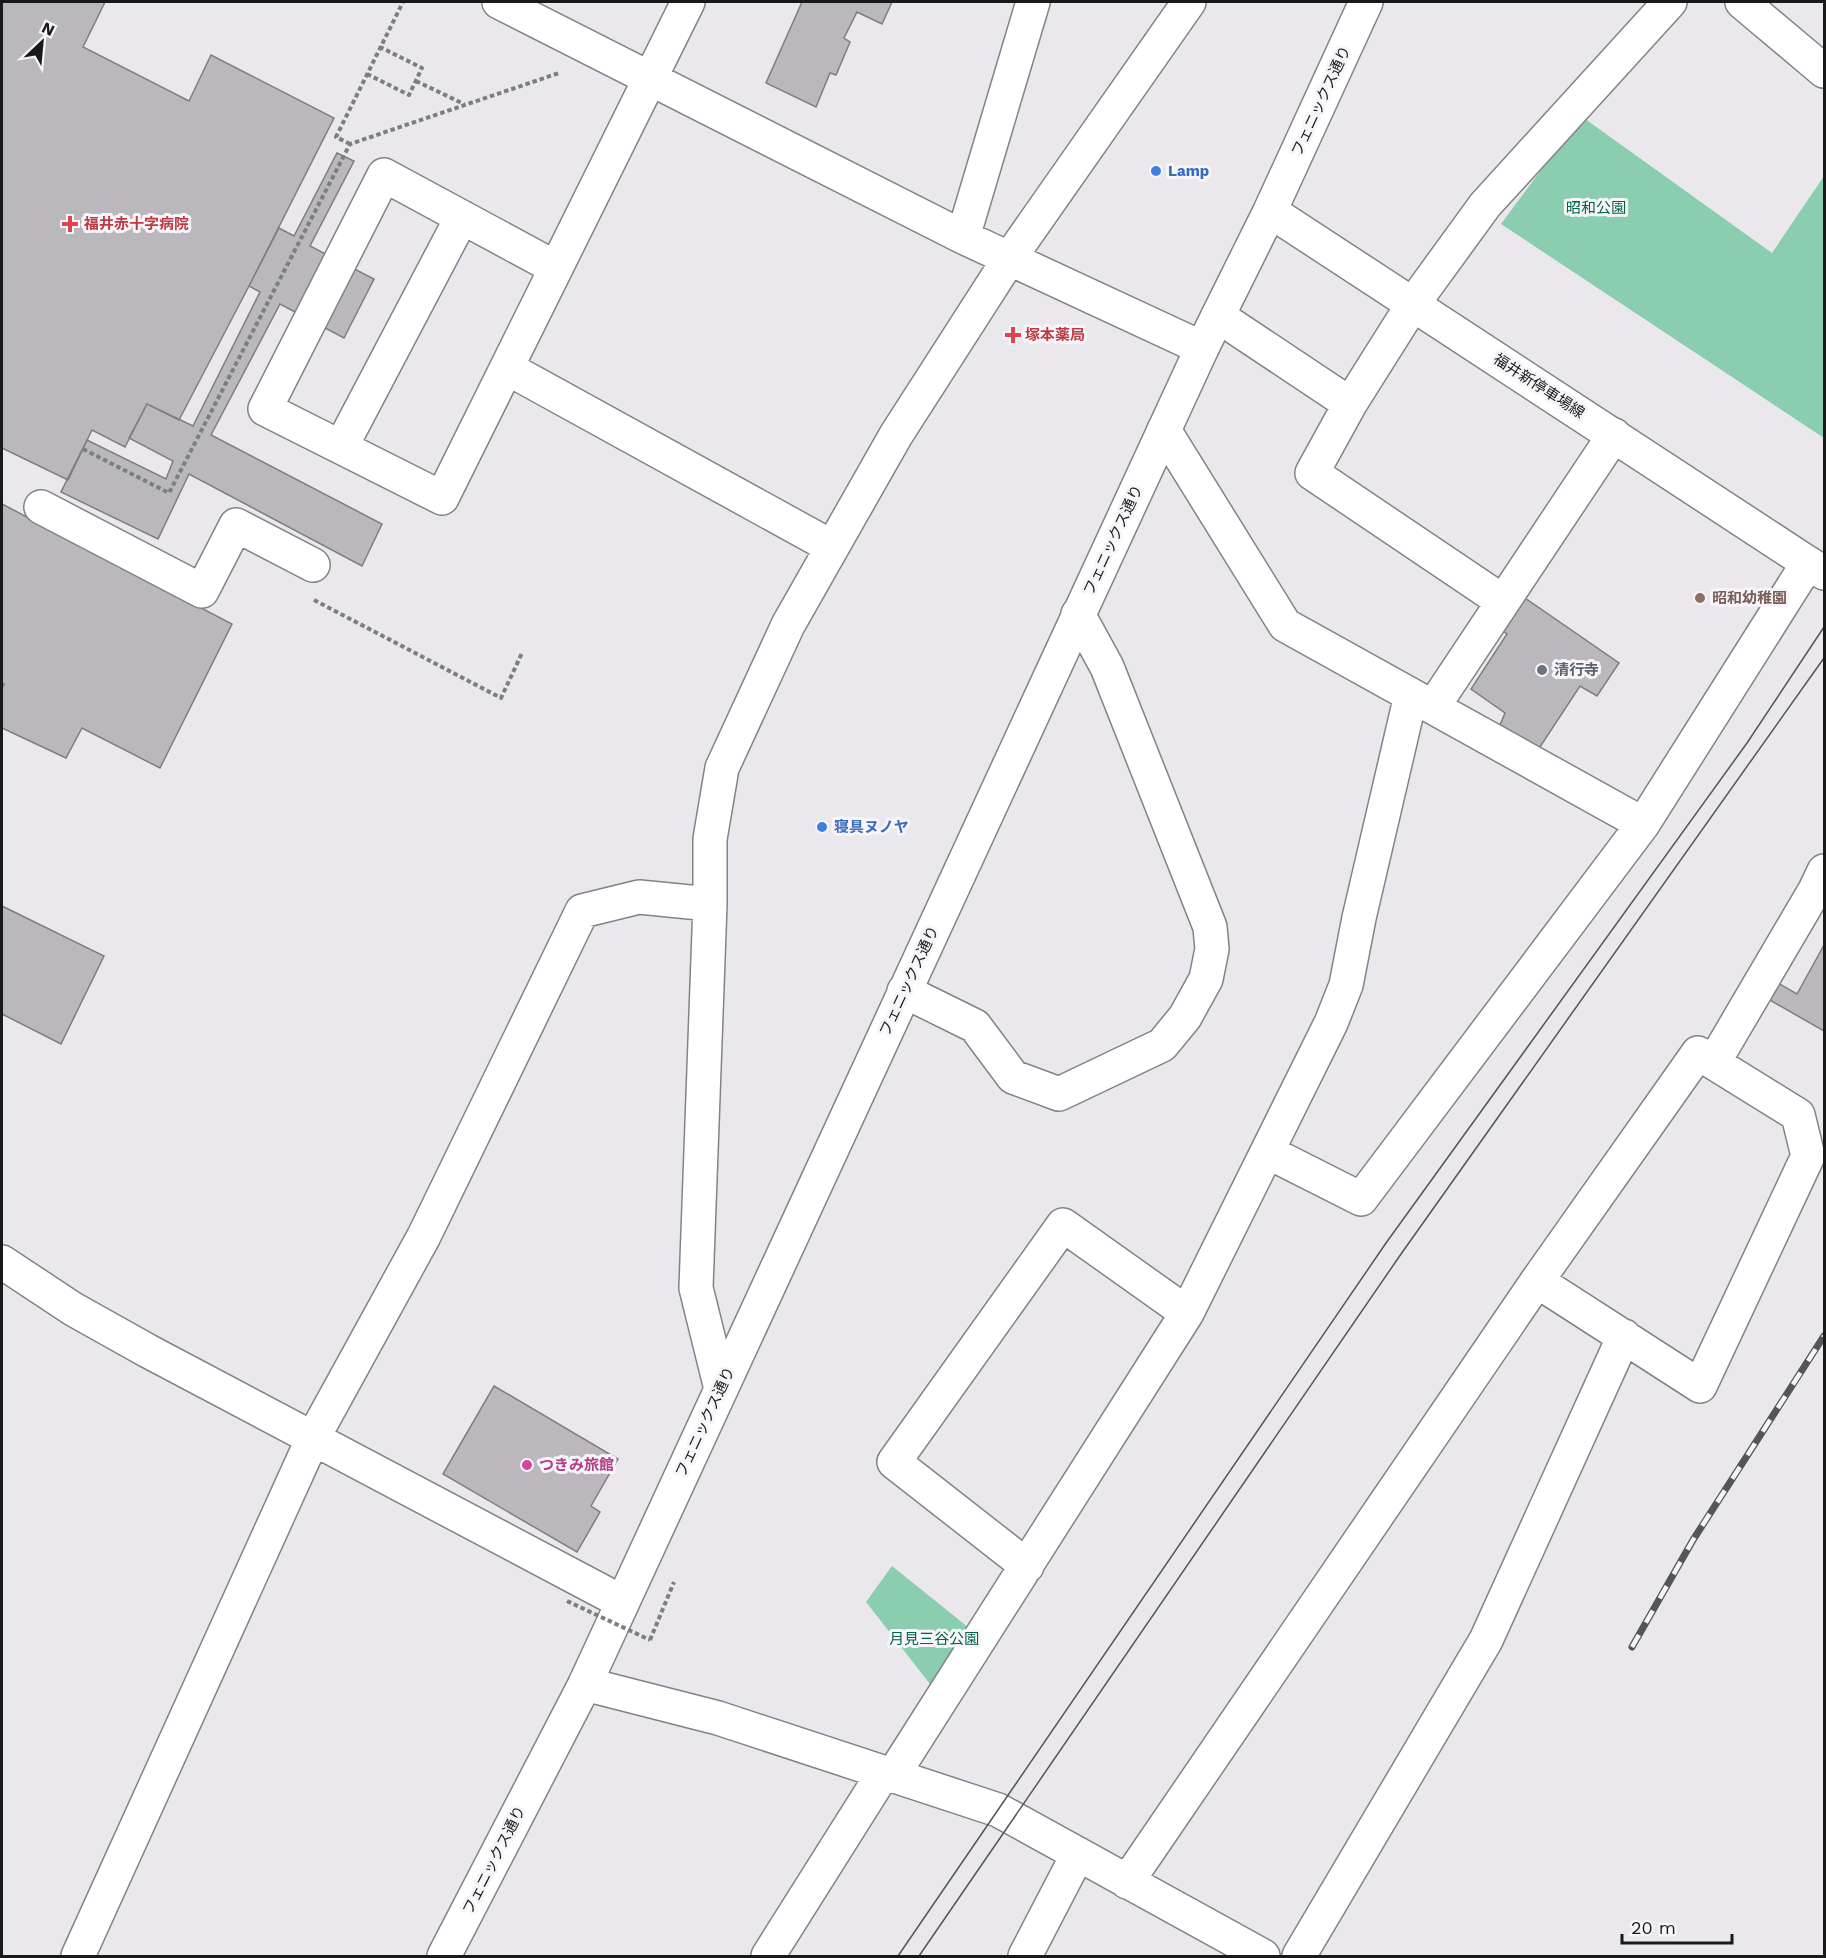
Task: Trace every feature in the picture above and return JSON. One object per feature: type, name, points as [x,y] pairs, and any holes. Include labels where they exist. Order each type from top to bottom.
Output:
[{"type":"street","points":[[499,2],[963,237],[1202,348]]},
{"type":"street","points":[[556,268],[384,175],[265,409],[442,498],[688,2]]},
{"type":"street","points":[[963,237],[1033,2]]},
{"type":"street","points":[[721,1389],[696,1288],[710,904],[710,839],[722,768],[788,625],[896,435],[1010,259],[1189,2]]},
{"type":"street","name":"フェニックス通り","points":[[444,1956],[585,1684],[1078,615],[1202,348],[1270,211],[1366,2]]},
{"type":"street","points":[[1502,601],[1312,472],[1350,404],[1413,304],[1485,205],[1670,2]]},
{"type":"street","points":[[1742,2],[1824,69]]},
{"type":"street","name":"福井新停車場線","points":[[1270,211],[1816,568]]},
{"type":"street","points":[[341,447],[462,217]]},
{"type":"street","points":[[1218,316],[1350,404]]},
{"type":"street","points":[[507,368],[832,547]]},
{"type":"street","points":[[1164,430],[1285,626],[1643,824]]},
{"type":"street","points":[[768,1956],[1027,1566],[1187,1313],[1332,1023],[1346,985],[1359,918],[1422,701],[1502,601],[1614,435]]},
{"type":"street","points":[[41,507],[202,591],[236,525],[313,565]]},
{"type":"street","points":[[1268,1152],[1361,1199],[1643,824],[1816,568]]},
{"type":"street","points":[[904,991],[975,1026],[1013,1077],[1059,1094],[1162,1045],[1185,1017],[1206,979],[1212,949],[1210,927],[1107,667],[1078,615]]},
{"type":"street","points":[[1714,1062],[1824,871]]},
{"type":"street","points":[[78,1956],[313,1438],[424,1236],[582,911],[639,897],[710,904]]},
{"type":"street","points":[[1127,1882],[1537,1281],[1698,1053],[1798,1115],[1808,1156],[1700,1386],[1537,1281]]},
{"type":"street","points":[[1027,1566],[894,1462],[1063,1225],[1187,1313]]},
{"type":"street","points":[[2,1262],[73,1309],[148,1352],[622,1602]]},
{"type":"street","points":[[1299,1956],[1486,1640],[1624,1336]]},
{"type":"street","points":[[585,1684],[718,1718],[998,1810],[1263,1956]]},
{"type":"street","points":[[1025,1956],[1078,1854]]},
{"type":"path","points":[[350,144],[336,137],[403,2]]},
{"type":"path","points":[[367,74],[409,95],[416,81],[422,68],[380,47]]},
{"type":"path","points":[[416,81],[465,105]]},
{"type":"path","points":[[309,598],[501,698],[522,653]]},
{"type":"path","points":[[567,1601],[650,1640],[675,1581]]},
{"type":"green space","name":"昭和公園","points":[[1581,116],[1772,253],[1824,176],[1824,438],[1501,224]]},
{"type":"green space","name":"月見三谷公園","points":[[892,1566],[974,1632],[937,1693],[866,1602]]},
{"type":"building","points":[[2,2],[105,2],[83,47],[189,101],[211,55],[334,118],[179,420],[147,404],[125,447],[92,430],[68,480],[2,448]]},
{"type":"building","points":[[802,2],[892,2],[882,24],[857,12],[844,38],[850,42],[836,75],[830,73],[816,107],[766,83]]},
{"type":"building","points":[[337,153],[354,161],[310,246],[374,279],[344,338],[280,304],[211,435],[382,524],[362,566],[189,474],[158,539],[61,492],[87,440],[166,479],[173,461],[129,438],[147,404],[193,426],[260,292],[249,286],[279,228],[294,236]]},
{"type":"building","points":[[2,504],[232,624],[160,768],[82,728],[66,758],[2,728],[4,684],[2,683]]},
{"type":"building","points":[[1522,596],[1619,663],[1597,696],[1580,686],[1538,750],[1500,725],[1505,713],[1471,689],[1507,634],[1500,629]]},
{"type":"building","points":[[2,906],[104,956],[61,1044],[2,1014]]},
{"type":"building","points":[[1824,945],[1824,1031],[1768,999],[1778,983],[1797,994]]},
{"type":"building","points":[[494,1386],[618,1459],[591,1506],[600,1512],[577,1552],[443,1474]]},
{"type":"tram line","points":[[898,1956],[1386,1243],[1747,743],[1824,627]]},
{"type":"tram line","points":[[919,1956],[1401,1254],[1824,658]]},
{"type":"railway","points":[[1632,1647],[1693,1540],[1824,1336]]},
{"type":"place","name":"Lamp","points":[[1156,171]]},
{"type":"place","name":"福井赤十字病院","points":[[70,224]]},
{"type":"place","name":"塚本薬局","points":[[1013,335]]},
{"type":"place","name":"昭和幼稚園","points":[[1700,598]]},
{"type":"place","name":"清行寺","points":[[1542,670]]},
{"type":"place","name":"寝具ヌノヤ","points":[[822,827]]},
{"type":"place","name":"つきみ旅館","points":[[527,1465]]}]
